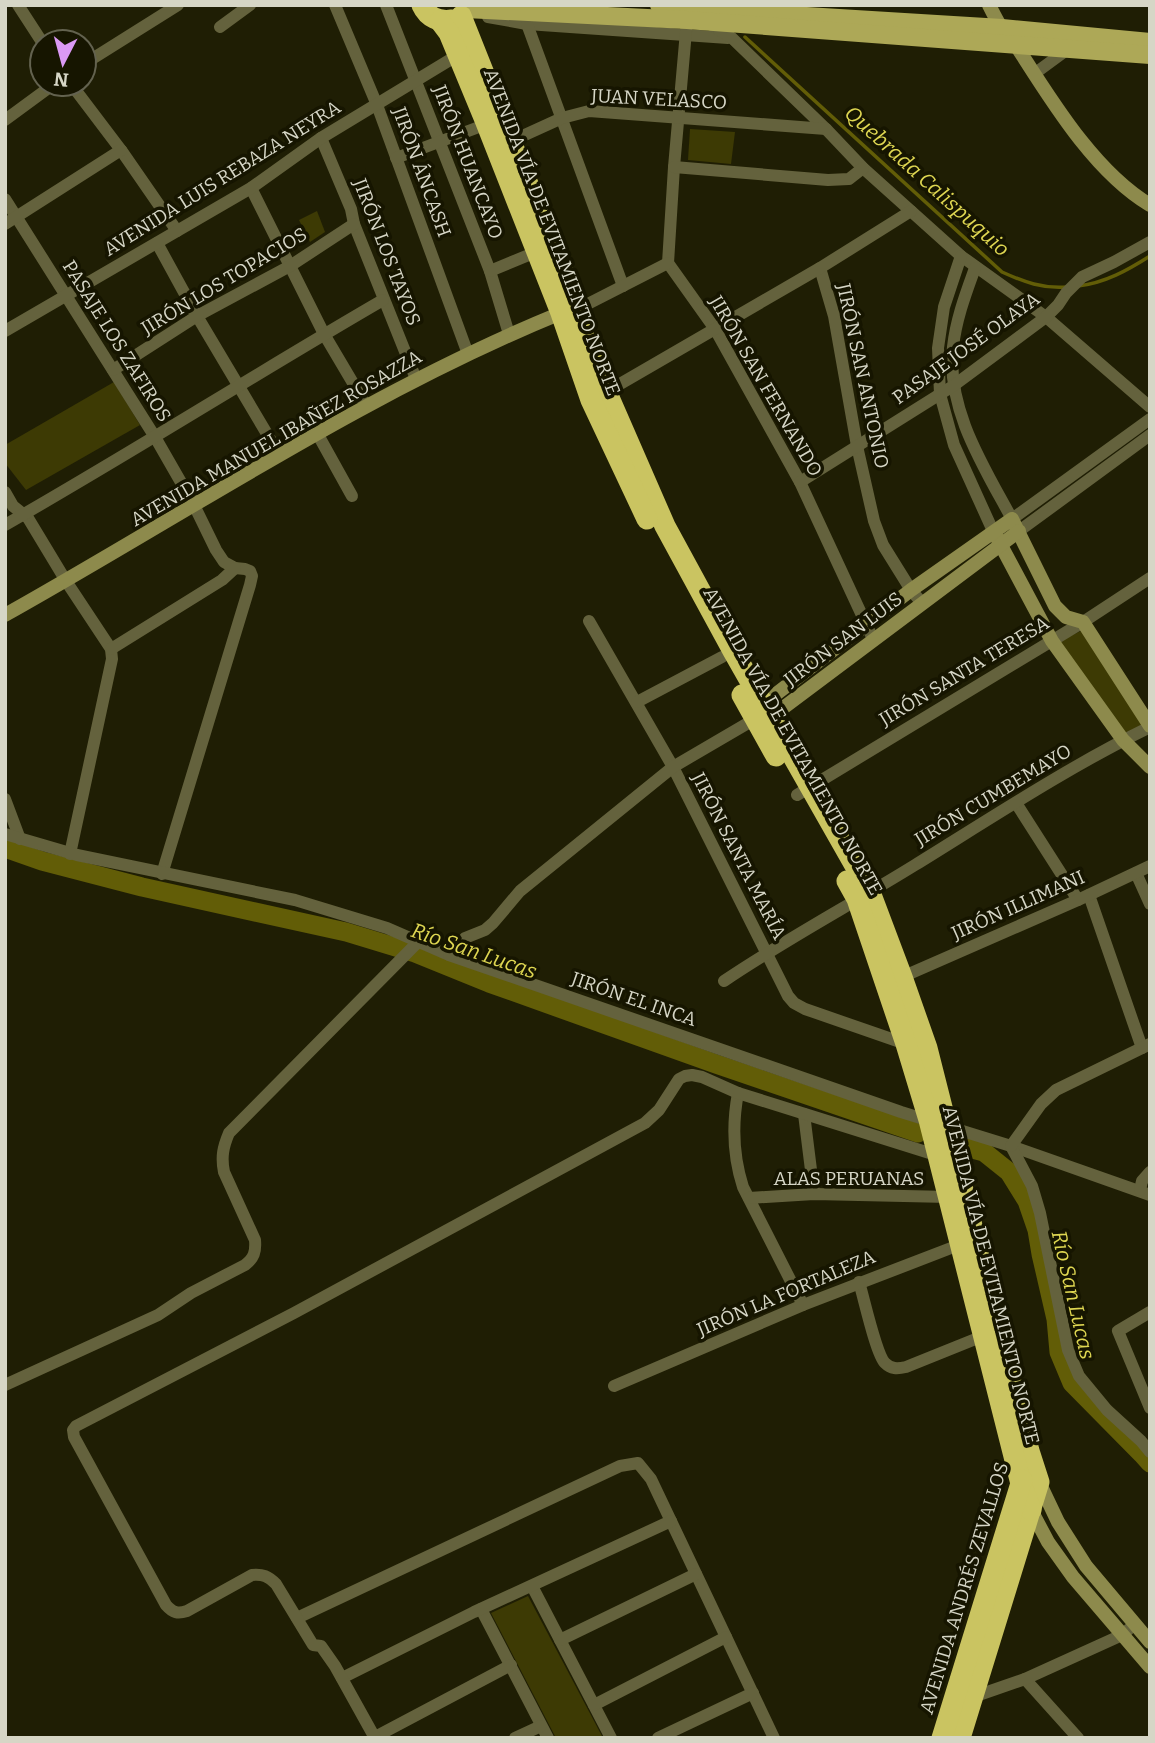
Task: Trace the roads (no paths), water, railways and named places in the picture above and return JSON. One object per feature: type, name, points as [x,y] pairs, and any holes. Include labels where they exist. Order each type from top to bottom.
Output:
[{"type":"highway","name":"AVENIDA VÍA DE EVITAMIENTO NORTE","points":[[445,10],[449,33],[487,124],[504,144],[536,252],[568,312],[653,532],[678,565],[722,657],[763,713]]},
{"type":"highway","points":[[445,10],[563,272],[568,312]]},
{"type":"highway","points":[[678,565],[863,896]]},
{"type":"highway","name":"AVENIDA VÍA DE EVITAMIENTO NORTE","points":[[863,896],[902,977],[927,1048],[943,1141],[967,1242],[1029,1451]]},
{"type":"highway","name":"AVENIDA VÍA DE EVITAMIENTO NORTE","points":[[863,896],[906,1044],[943,1141],[949,1197],[967,1242],[983,1336],[1030,1483],[1031,1510]]},
{"type":"highway","name":"AVENIDA ANDRÉS ZEVALLOS","points":[[942,1738],[1030,1483],[1029,1451]]},
{"type":"highway","name":"AVENIDA ANDRÉS ZEVALLOS","points":[[960,1738],[1031,1510]]},
{"type":"main road","points":[[659,5],[694,21],[722,8],[796,17],[1150,42]]},
{"type":"main road","points":[[445,10],[694,21],[796,17]]},
{"type":"main road","points":[[1010,34],[1069,49],[1150,55]]},
{"type":"street","points":[[18,5],[33,28]]},
{"type":"street","points":[[98,55],[178,5]]},
{"type":"street","points":[[220,27],[250,5]]},
{"type":"street","name":"JIRÓN ÁNCASH","points":[[335,5],[377,105],[468,354]]},
{"type":"street","name":"JIRÓN HUANCAYO","points":[[386,5],[490,271],[509,334]]},
{"type":"street","points":[[989,5],[1056,107],[1101,165],[1135,196],[1150,205]]},
{"type":"street","points":[[998,5],[1010,34]]},
{"type":"street","points":[[445,10],[527,24],[694,21],[732,38],[863,168],[961,256],[1046,317],[1150,407]]},
{"type":"street","points":[[694,21],[732,38]]},
{"type":"street","points":[[568,312],[668,263],[679,118],[694,21]]},
{"type":"street","points":[[527,24],[623,286]]},
{"type":"street","points":[[1034,74],[1069,49]]},
{"type":"street","name":"AVENIDA LUIS REBAZA NEYRA","points":[[5,331],[251,188],[321,138],[458,55]]},
{"type":"street","points":[[5,120],[35,98]]},
{"type":"street","points":[[82,98],[177,231]]},
{"type":"street","name":"JUAN VELASCO","points":[[504,144],[562,118],[589,111],[825,129]]},
{"type":"street","points":[[396,158],[487,124]]},
{"type":"street","name":"JIRÓN LOS TAYOS","points":[[321,138],[416,379]]},
{"type":"street","points":[[11,220],[121,150]]},
{"type":"street","points":[[674,167],[828,180],[849,178],[863,168]]},
{"type":"street","points":[[251,188],[324,334],[366,405]]},
{"type":"street","name":"PASAJE LOS ZAFIROS","points":[[5,199],[11,220],[66,296],[155,437],[224,562],[250,571],[252,576],[162,874]]},
{"type":"street","points":[[599,397],[820,268],[911,211]]},
{"type":"street","name":"JIRÓN LOS TOPACIOS","points":[[113,370],[197,316],[290,266],[354,224]]},
{"type":"street","name":"PASAJE JOSÉ OLAYA","points":[[800,482],[953,386],[1046,317],[1078,281],[1091,272],[1150,242]]},
{"type":"street","points":[[157,243],[237,386],[279,454]]},
{"type":"street","points":[[490,271],[536,252]]},
{"type":"street","points":[[961,256],[944,307],[938,348],[940,394],[954,445],[997,538],[1052,641],[1123,740],[1150,767]]},
{"type":"street","name":"JIRÓN SAN FERNANDO","points":[[668,263],[715,329],[800,482],[873,639]]},
{"type":"street","name":"JIRÓN SAN ANTONIO","points":[[820,268],[834,316],[857,446],[874,520],[883,545],[922,603]]},
{"type":"street","points":[[975,268],[961,307],[953,348],[953,386],[969,435],[1055,606],[1066,618],[1083,622],[1150,726]]},
{"type":"street","points":[[5,525],[383,300]]},
{"type":"street","name":"AVENIDA MANUEL IBAÑEZ ROSAZZA","points":[[5,615],[366,405],[509,334],[568,312]]},
{"type":"street","name":"JIRÓN SAN LUIS","points":[[1015,525],[1150,419]]},
{"type":"street","points":[[317,433],[352,496]]},
{"type":"street","name":"JIRÓN SAN LUIS","points":[[763,713],[911,590],[997,538],[1150,435]]},
{"type":"street","points":[[5,492],[13,506],[28,519],[111,649],[113,659],[70,853]]},
{"type":"street","name":"JIRÓN SAN LUIS","points":[[763,713],[922,603],[997,538]]},
{"type":"street","points":[[111,649],[222,580],[235,568]]},
{"type":"street","name":"JIRÓN SANTA TERESA","points":[[804,791],[1083,622],[1150,578]]},
{"type":"street","name":"JIRÓN SANTA MARÍA","points":[[589,621],[673,767],[788,996],[794,1003],[817,1014],[906,1044]]},
{"type":"street","points":[[637,702],[722,657]]},
{"type":"street","points":[[449,955],[465,938],[485,930],[520,891],[673,767],[763,713]]},
{"type":"street","name":"JIRÓN CUMBEMAYO","points":[[724,981],[766,952],[1150,726]]},
{"type":"street","points":[[5,799],[20,839]]},
{"type":"street","points":[[1016,803],[1083,897],[1146,1046],[1056,1090],[1041,1104],[1011,1146],[1032,1186],[1040,1213],[1068,1350],[1079,1376],[1107,1410],[1147,1443]]},
{"type":"street","name":"JIRÓN EL INCA","points":[[5,834],[70,853],[295,901],[387,928],[449,955],[888,1108],[943,1141],[1011,1146],[1145,1192]]},
{"type":"street","name":"JIRÓN ILLIMANI","points":[[902,977],[1150,866]]},
{"type":"street","points":[[1136,873],[1150,904]]},
{"type":"street","points":[[5,1385],[158,1315],[191,1293],[253,1259],[255,1241],[224,1172],[222,1152],[229,1133],[417,943]]},
{"type":"street","points":[[511,1665],[375,1737],[321,1646],[313,1644],[270,1578],[262,1574],[252,1575],[187,1611],[171,1611],[74,1437],[73,1430],[76,1426],[294,1313],[645,1123],[659,1110],[678,1079],[685,1076],[702,1077],[738,1093],[804,1114],[943,1141]]},
{"type":"street","points":[[738,1093],[734,1113],[738,1172],[803,1305]]},
{"type":"street","points":[[804,1114],[814,1194]]},
{"type":"street","points":[[1145,1192],[1142,1181],[1150,1172]]},
{"type":"street","name":"ALAS PERUANAS","points":[[749,1198],[814,1194],[949,1197]]},
{"type":"street","name":"JIRÓN LA FORTALEZA","points":[[614,1386],[859,1282],[967,1242]]},
{"type":"street","points":[[859,1282],[880,1357],[891,1368],[905,1367],[983,1336]]},
{"type":"street","points":[[1150,1312],[1118,1331],[1145,1381],[1150,1408]]},
{"type":"street","points":[[297,1618],[620,1466],[638,1463],[651,1479],[774,1738]]},
{"type":"street","points":[[1030,1483],[1086,1566],[1150,1642]]},
{"type":"street","points":[[1031,1510],[1048,1542],[1073,1577],[1150,1668]]},
{"type":"street","points":[[342,1678],[481,1609],[671,1521]]},
{"type":"street","points":[[560,1640],[696,1574]]},
{"type":"street","points":[[532,1586],[611,1738]]},
{"type":"street","points":[[481,1609],[548,1738]]},
{"type":"street","points":[[973,1696],[1025,1679],[1122,1634],[1135,1624]]},
{"type":"street","points":[[594,1705],[726,1637]]},
{"type":"street","points":[[1025,1679],[1078,1738]]},
{"type":"street","points":[[658,1738],[753,1693]]},
{"type":"street","points":[[515,1738],[541,1726]]},
{"type":"waterway","name":"Quebrada Calispuquio","points":[[745,37],[1002,272],[1034,284],[1067,287]]},
{"type":"waterway","name":"Quebrada Calispuquio","points":[[1078,286],[1116,275],[1150,256]]},
{"type":"waterway","name":"Río San Lucas","points":[[5,848],[42,861],[142,887],[346,932],[415,953],[489,983],[918,1133]]},
{"type":"waterway","name":"Río San Lucas","points":[[957,1145],[984,1152],[1009,1172],[1027,1201],[1037,1230],[1056,1319],[1059,1352],[1072,1383],[1150,1463]]}]
